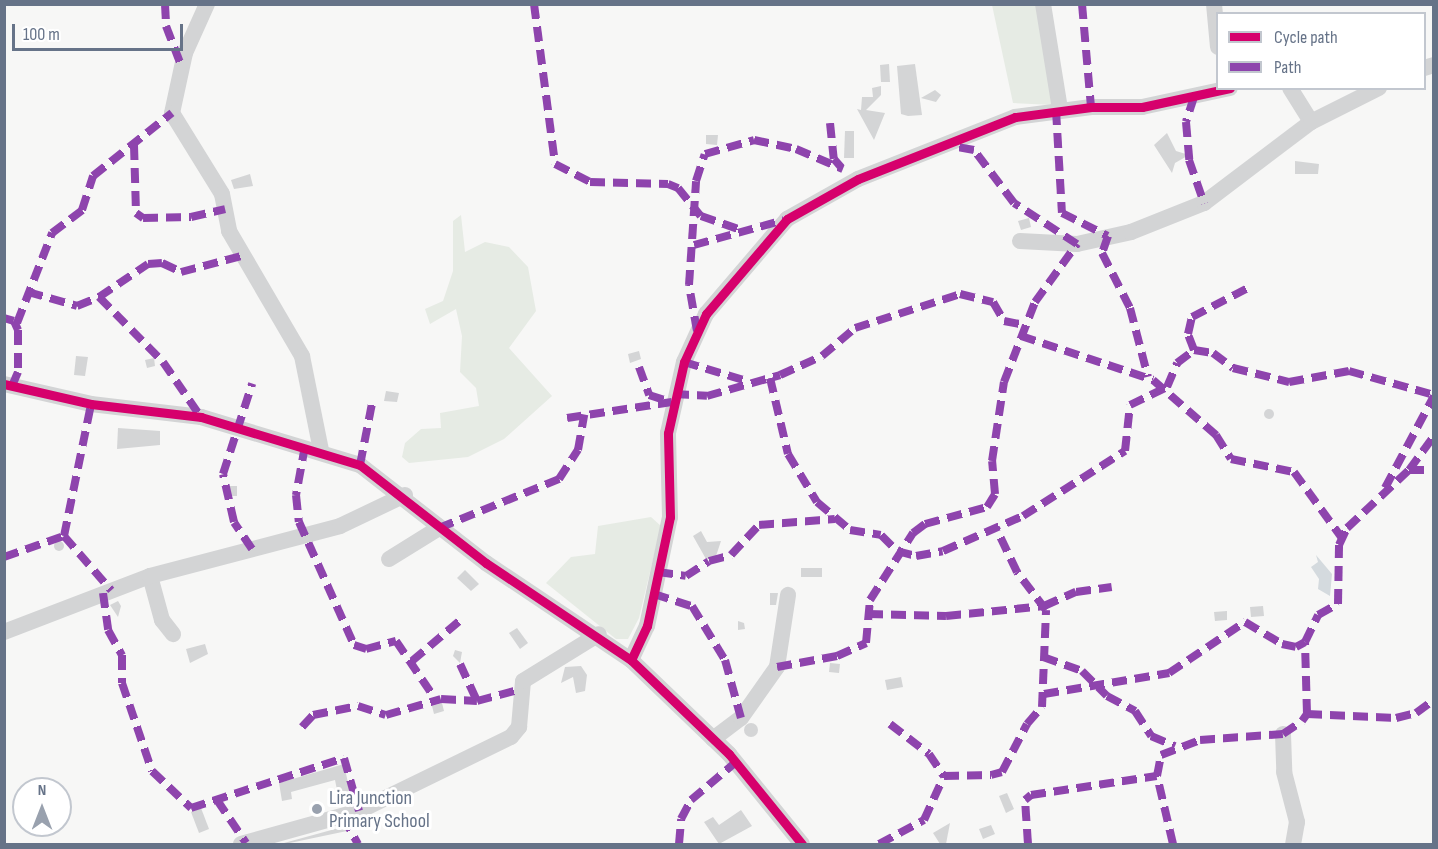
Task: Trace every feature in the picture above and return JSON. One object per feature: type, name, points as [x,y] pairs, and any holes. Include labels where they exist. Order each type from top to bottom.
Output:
[{"type":"street","points":[[207,4],[183,59],[172,113],[222,194],[229,231],[302,356],[321,450]]},
{"type":"street","points":[[1043,4],[1060,109]]},
{"type":"street","points":[[631,660],[647,626],[670,517],[672,402],[706,314],[787,219],[820,199],[983,128],[1060,109],[1142,107],[1217,90]]},
{"type":"street","points":[[1291,90],[1311,122]]},
{"type":"street","points":[[1020,241],[1077,244],[1147,227],[1204,203],[1311,122],[1375,90]]},
{"type":"street","points":[[4,384],[91,404],[201,417],[321,450],[360,465],[405,495],[439,528],[599,634],[631,660],[713,739],[802,844]]},
{"type":"street","points":[[4,632],[150,576],[340,526],[405,495]]},
{"type":"street","points":[[389,559],[439,528]]},
{"type":"street","points":[[150,576],[162,620],[173,634]]},
{"type":"street","points":[[713,739],[741,718],[777,667],[788,595]]},
{"type":"street","points":[[241,844],[359,811],[511,737],[519,727],[518,690],[523,681],[599,634]]},
{"type":"street","points":[[1283,734],[1284,772],[1297,822],[1293,844]]},
{"type":"shaded area","points":[[992,5],[1040,5],[1053,105],[1013,103]]},
{"type":"shaded area","points":[[461,215],[465,252],[485,242],[509,247],[528,267],[536,311],[509,348],[552,396],[504,439],[468,457],[409,463],[402,457],[405,443],[421,429],[441,428],[440,413],[479,406],[476,388],[460,372],[462,336],[456,309],[430,324],[425,309],[443,301],[453,271],[453,221]]},
{"type":"shaded area","points":[[651,517],[661,526],[639,618],[628,639],[616,639],[546,583],[571,557],[595,554],[598,526]]},
{"type":"shaded area","points":[[1316,555],[1332,574],[1330,596],[1318,589],[1319,579],[1311,567],[1318,562]]},
{"type":"building","points":[[889,64],[890,82],[881,82],[880,65]]},
{"type":"building","points":[[915,64],[922,115],[908,116],[901,114],[897,66]]},
{"type":"building","points":[[881,86],[881,95],[866,110],[885,113],[874,140],[857,109],[861,110],[862,97],[873,97],[872,88]]},
{"type":"building","points":[[935,90],[941,95],[936,102],[921,98]]},
{"type":"building","points":[[845,131],[854,131],[854,158],[844,158]]},
{"type":"building","points":[[1167,133],[1176,151],[1189,155],[1175,163],[1172,173],[1154,145]]},
{"type":"building","points":[[706,135],[718,135],[717,145],[706,144]]},
{"type":"building","points":[[1295,161],[1319,164],[1318,174],[1295,174]]},
{"type":"building","points":[[250,174],[253,186],[234,189],[231,180]]},
{"type":"building","points":[[1029,218],[1031,227],[1021,230],[1018,221]]},
{"type":"building","points":[[639,351],[641,359],[630,363],[628,354]]},
{"type":"building","points":[[76,356],[88,357],[85,376],[74,375]]},
{"type":"building","points":[[154,358],[155,366],[147,368],[145,360]]},
{"type":"building","points":[[386,391],[399,393],[397,402],[384,401]]},
{"type":"building","points":[[1269,409],[1273,410],[1273,418],[1269,419],[1265,418],[1264,414],[1265,410]]},
{"type":"building","points":[[118,428],[160,431],[160,445],[117,449]]},
{"type":"building","points":[[228,486],[237,486],[237,496],[228,496]]},
{"type":"building","points":[[701,531],[707,542],[721,541],[715,559],[706,559],[693,536]]},
{"type":"building","points":[[59,541],[63,542],[63,550],[59,551],[55,550],[54,546],[55,542]]},
{"type":"building","points":[[801,568],[822,568],[822,577],[801,577]]},
{"type":"building","points":[[465,570],[479,584],[471,591],[457,578]]},
{"type":"building","points":[[770,593],[778,593],[776,605],[770,605]]},
{"type":"building","points":[[118,601],[121,606],[118,617],[110,605]]},
{"type":"building","points":[[1263,606],[1264,616],[1251,617],[1250,607]]},
{"type":"building","points":[[1227,611],[1227,620],[1215,621],[1214,612]]},
{"type":"building","points":[[738,621],[744,623],[745,629],[738,630]]},
{"type":"building","points":[[517,628],[528,643],[520,649],[509,633]]},
{"type":"building","points":[[205,644],[208,654],[190,663],[186,649]]},
{"type":"building","points":[[455,650],[462,652],[460,663],[453,656]]},
{"type":"building","points":[[830,663],[840,664],[839,673],[829,672]]},
{"type":"building","points":[[581,666],[587,675],[585,691],[576,693],[573,677],[561,683],[565,667]]},
{"type":"building","points":[[901,677],[903,687],[887,690],[885,680]]},
{"type":"building","points":[[442,703],[444,711],[434,714],[432,706]]},
{"type":"building","points":[[751,723],[756,725],[758,730],[756,735],[751,737],[746,735],[744,730],[746,725]]},
{"type":"building","points":[[344,764],[352,802],[340,805],[335,780],[291,792],[292,799],[282,801],[279,783]]},
{"type":"building","points":[[1007,793],[1014,809],[1006,813],[999,796]]},
{"type":"building","points":[[201,808],[209,829],[199,833],[191,812]]},
{"type":"building","points":[[741,810],[752,826],[719,844],[704,822],[713,817],[719,825]]},
{"type":"building","points":[[950,823],[946,844],[940,844],[933,833]]},
{"type":"building","points":[[991,825],[995,834],[983,839],[979,829]]},
{"type":"building","points":[[346,826],[347,831],[284,843]]},
{"type":"marked path","points":[[165,4],[166,26],[181,65]]},
{"type":"marked path","points":[[534,4],[555,164],[590,182],[668,184],[678,188],[701,216],[741,230]]},
{"type":"marked path","points":[[1082,4],[1091,107]]},
{"type":"marked path","points":[[1194,97],[1186,122],[1189,160],[1204,203]]},
{"type":"marked path","points":[[1056,110],[1062,213],[1108,236],[1102,253],[1130,308],[1148,377]]},
{"type":"marked path","points":[[17,323],[52,233],[82,210],[93,176],[172,113]]},
{"type":"marked path","points":[[830,123],[834,159],[841,167]]},
{"type":"marked path","points":[[697,331],[689,285],[696,181],[705,154],[754,140],[796,149],[843,169]]},
{"type":"marked path","points":[[134,145],[136,213],[143,218],[191,217],[225,209]]},
{"type":"marked path","points":[[777,667],[837,656],[866,643],[870,600],[913,533],[925,524],[987,507],[995,494],[992,461],[1004,382],[1035,302],[1077,244],[1014,203],[974,150],[952,146]]},
{"type":"marked path","points":[[694,245],[784,220]]},
{"type":"marked path","points":[[99,297],[148,264],[162,263],[181,272],[245,255]]},
{"type":"marked path","points":[[1194,350],[1188,334],[1192,317],[1248,288]]},
{"type":"marked path","points":[[28,292],[77,306],[99,297],[163,362],[201,417]]},
{"type":"marked path","points":[[674,394],[707,396],[780,375],[822,356],[855,328],[960,294],[993,302],[1004,321],[1025,325]]},
{"type":"marked path","points":[[4,318],[14,321],[18,330],[18,372],[12,386]]},
{"type":"marked path","points":[[1021,336],[1153,380],[1216,435],[1231,459],[1294,472],[1342,538]]},
{"type":"marked path","points":[[770,378],[788,454],[817,502],[850,530],[881,535],[897,551],[916,556],[943,551],[1023,516],[1125,451],[1130,405],[1167,387],[1177,363],[1194,350],[1213,353],[1233,368],[1289,382],[1349,371],[1434,395]]},
{"type":"marked path","points":[[684,362],[747,381]]},
{"type":"marked path","points":[[639,367],[649,395],[667,401]]},
{"type":"marked path","points":[[252,384],[223,474],[234,522],[252,549]]},
{"type":"marked path","points":[[1385,488],[1434,396]]},
{"type":"marked path","points":[[567,418],[672,402]]},
{"type":"marked path","points":[[360,465],[372,403]]},
{"type":"marked path","points":[[4,557],[64,536],[91,404]]},
{"type":"marked path","points":[[439,528],[559,479],[578,450],[584,415]]},
{"type":"marked path","points":[[1173,844],[1157,776],[1161,755],[1200,740],[1283,734],[1302,721],[1307,714],[1305,642],[1318,615],[1338,604],[1339,545],[1347,528],[1409,470],[1434,436]]},
{"type":"marked path","points":[[305,446],[296,495],[299,522],[354,645],[366,649],[396,641],[436,700]]},
{"type":"marked path","points":[[1409,470],[1434,470]]},
{"type":"marked path","points":[[658,572],[686,576],[709,561],[731,555],[759,525],[835,519]]},
{"type":"marked path","points":[[890,724],[929,754],[944,776],[991,775],[1002,772],[1027,724],[1042,707],[1046,610],[1017,572],[996,528]]},
{"type":"marked path","points":[[64,536],[111,590]]},
{"type":"marked path","points":[[868,614],[946,616],[1044,606],[1076,592],[1112,587]]},
{"type":"marked path","points":[[103,593],[108,630],[122,655],[122,683],[152,771],[191,808],[344,758],[359,811]]},
{"type":"marked path","points":[[654,594],[692,606],[725,660],[741,718]]},
{"type":"marked path","points":[[412,661],[464,617]]},
{"type":"marked path","points":[[1044,694],[1169,673],[1245,622],[1282,644],[1296,647],[1305,642]]},
{"type":"marked path","points":[[1043,657],[1082,671],[1107,696],[1135,711],[1151,736],[1175,746]]},
{"type":"marked path","points":[[460,664],[477,701]]},
{"type":"marked path","points":[[302,727],[313,715],[358,706],[386,715],[441,699],[477,701],[518,690]]},
{"type":"marked path","points":[[1307,714],[1396,718],[1416,713],[1434,700]]},
{"type":"marked path","points":[[679,844],[681,819],[691,800],[736,762]]},
{"type":"marked path","points":[[879,844],[924,820],[944,776]]},
{"type":"marked path","points":[[1028,844],[1025,800],[1031,795],[1157,776]]},
{"type":"marked path","points":[[217,800],[246,843]]},
{"type":"marked path","points":[[343,817],[358,844]]},
{"type":"cycle path","points":[[631,660],[647,626],[670,517],[668,433],[684,362],[706,314],[787,219],[858,179],[1015,117],[1091,107],[1142,107],[1221,90]]},
{"type":"cycle path","points":[[4,384],[91,404],[201,417],[360,465],[486,563],[631,660],[729,754],[802,844]]},
{"type":"place","name":"Lira Junction Primary School","points":[[317,809]]}]
